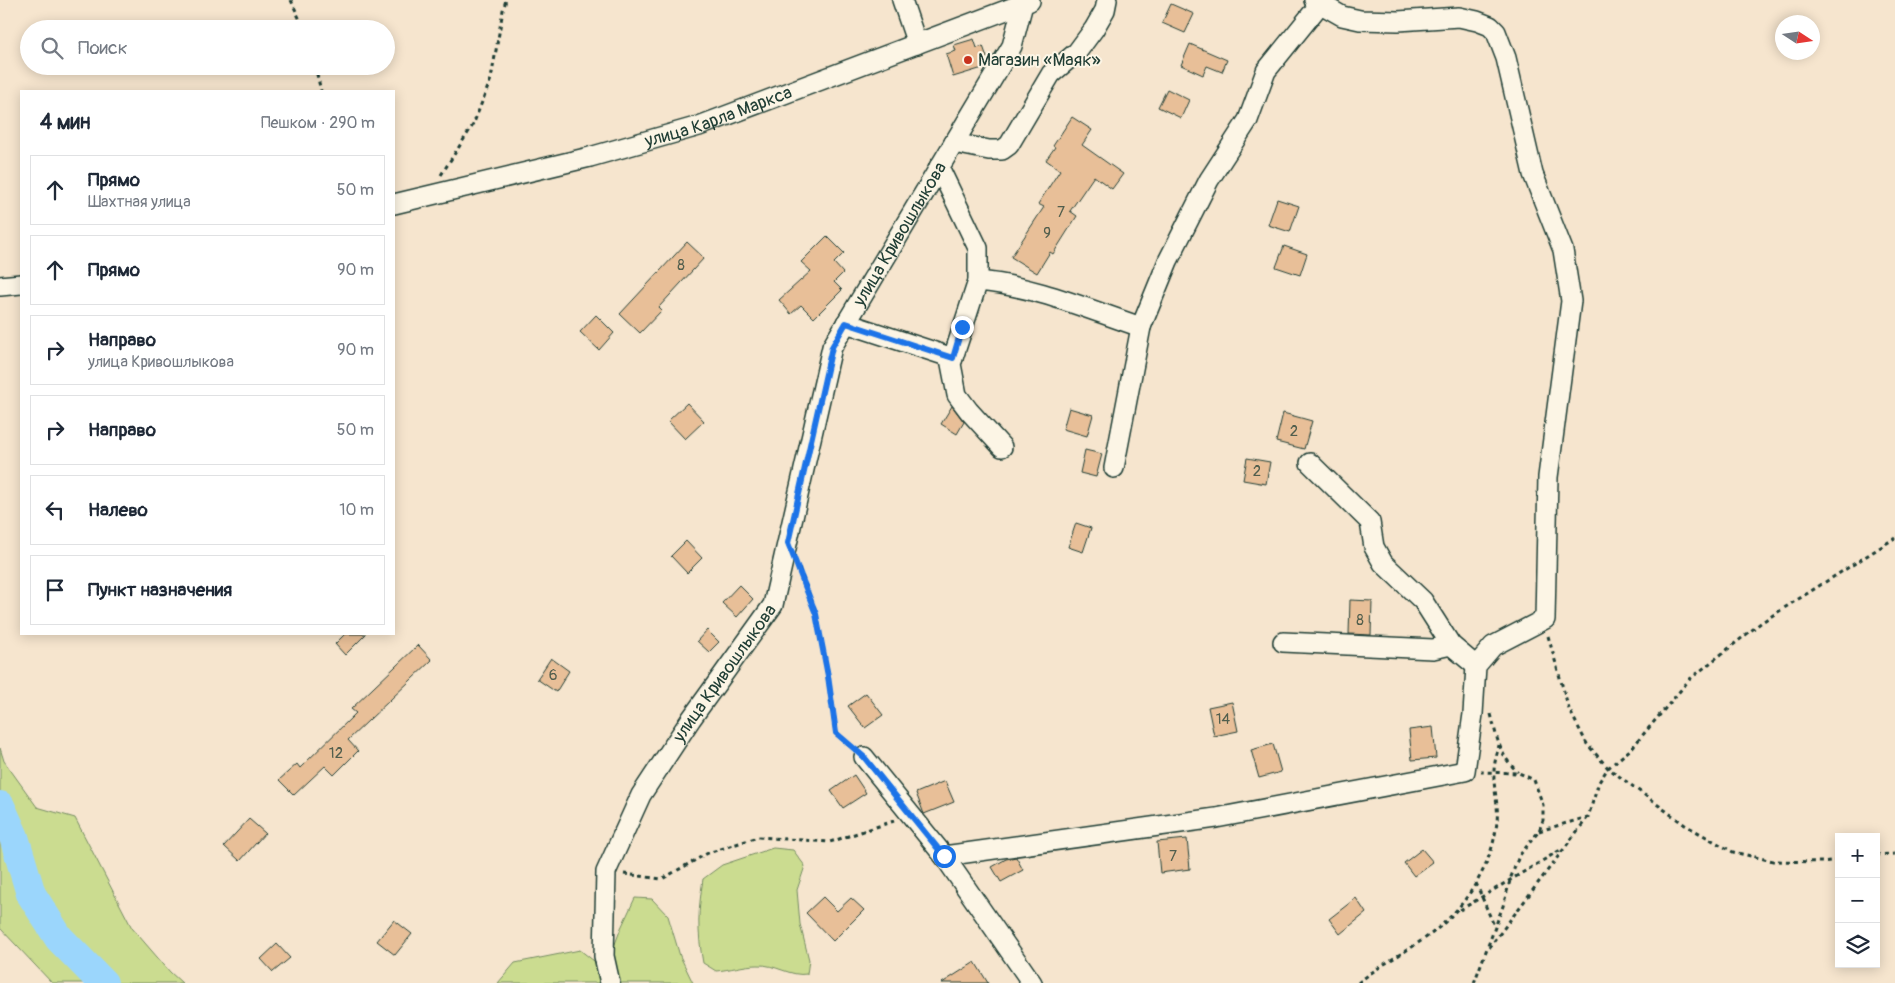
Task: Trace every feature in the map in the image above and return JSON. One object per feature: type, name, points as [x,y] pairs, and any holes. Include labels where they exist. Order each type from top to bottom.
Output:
[{"type":"street","points":[[902,0],[917,44]]},
{"type":"street","points":[[954,143],[989,150],[1002,150],[1009,145],[1051,74],[1077,52],[1094,29],[1105,10],[1107,0]]},
{"type":"street","name":"улица Карла Маркса","points":[[395,204],[590,157],[699,126],[1028,2]]},
{"type":"street","name":"улица Кривошлыкова","points":[[606,872],[641,795],[691,719],[773,605],[832,347],[1012,46],[1028,2]]},
{"type":"street","points":[[944,856],[1216,818],[1465,771],[1473,714],[1476,666],[1493,646],[1545,619],[1548,476],[1571,301],[1563,250],[1533,174],[1506,58],[1496,32],[1490,26],[1459,17],[1398,21],[1360,20],[1342,16],[1317,2],[1266,71],[1248,120],[1210,180],[1168,261],[1141,328],[1114,468]]},
{"type":"street","points":[[939,167],[978,248],[978,281],[951,364],[957,395],[1002,447]]},
{"type":"street","points":[[978,281],[1004,283],[1033,290],[1141,328]]},
{"type":"street","points":[[0,286],[20,284]]},
{"type":"street","points":[[846,323],[953,358]]},
{"type":"street","points":[[1310,463],[1370,522],[1374,547],[1383,564],[1424,601],[1451,645],[1476,666]]},
{"type":"street","points":[[1283,642],[1433,650],[1451,645]]},
{"type":"street","points":[[864,757],[944,856],[1032,983]]},
{"type":"street","points":[[606,872],[604,956],[610,983]]},
{"type":"path","points":[[291,0],[300,20]]},
{"type":"path","points":[[429,195],[472,125],[491,79],[506,0]]},
{"type":"path","points":[[318,75],[321,90]]},
{"type":"path","points":[[1486,952],[1588,817],[1599,782],[1608,768],[1632,749],[1690,679],[1762,622],[1895,538]]},
{"type":"path","points":[[788,543],[816,614],[828,676],[836,733],[864,757]]},
{"type":"path","points":[[1545,619],[1547,633],[1569,709],[1587,744],[1608,768],[1685,825],[1733,852],[1773,861],[1835,860]]},
{"type":"path","points":[[1474,983],[1519,856],[1539,831],[1543,820],[1543,805],[1534,780],[1519,772],[1507,762],[1499,745],[1491,710]]},
{"type":"path","points":[[1457,911],[1476,882],[1492,849],[1497,820],[1494,772],[1499,745]]},
{"type":"path","points":[[1465,771],[1519,772]]},
{"type":"path","points":[[606,872],[662,879],[708,853],[758,837],[830,842],[911,815]]},
{"type":"path","points":[[1539,831],[1588,817]]},
{"type":"path","points":[[1358,983],[1431,934],[1457,911],[1564,848]]},
{"type":"path","points":[[1880,855],[1895,854]]},
{"type":"path","points":[[1476,882],[1495,928]]},
{"type":"green space","points":[[0,748],[4,761],[37,807],[75,818],[132,928],[182,983],[52,983],[0,928]]},
{"type":"green space","points":[[773,848],[793,850],[805,866],[797,890],[800,924],[809,960],[807,974],[795,974],[764,965],[716,971],[703,963],[701,952],[699,921],[703,879],[722,865]]},
{"type":"green space","points":[[635,898],[652,899],[668,916],[680,956],[693,983],[498,983],[515,963],[580,950],[594,961],[612,952]]},
{"type":"building","points":[[1171,4],[1194,14],[1185,33],[1162,23]]},
{"type":"building","name":"Магазин «Маяк»","points":[[974,39],[977,48],[983,46],[989,63],[986,67],[953,77],[946,54],[956,51],[954,45]]},
{"type":"building","points":[[1190,44],[1227,60],[1222,72],[1207,66],[1203,75],[1181,65]]},
{"type":"building","points":[[1167,89],[1189,100],[1181,118],[1158,107]]},
{"type":"building","points":[[1072,117],[1092,130],[1082,145],[1123,174],[1112,189],[1094,176],[1070,211],[1077,216],[1053,254],[1050,252],[1037,273],[1011,257],[1044,207],[1038,204],[1060,170],[1046,160]]},
{"type":"building","points":[[1277,199],[1299,206],[1290,232],[1268,225]]},
{"type":"building","points":[[827,236],[844,253],[834,263],[843,273],[834,282],[842,290],[814,318],[801,305],[791,314],[779,300],[811,271],[801,262]]},
{"type":"building","points":[[687,242],[704,258],[659,307],[662,310],[640,333],[620,314]]},
{"type":"building","points":[[1284,246],[1307,254],[1300,275],[1276,267]]},
{"type":"building","points":[[596,315],[614,333],[599,350],[580,332]]},
{"type":"building","points":[[687,403],[704,421],[685,439],[668,421]]},
{"type":"building","points":[[952,406],[964,422],[957,434],[941,424]]},
{"type":"building","points":[[1069,408],[1093,415],[1087,436],[1063,429]]},
{"type":"building","points":[[1283,413],[1312,421],[1304,449],[1276,442]]},
{"type":"building","points":[[1085,450],[1102,454],[1096,477],[1080,473]]},
{"type":"building","points":[[1247,458],[1270,462],[1266,484],[1243,480]]},
{"type":"building","points":[[1076,523],[1091,528],[1083,552],[1068,547]]},
{"type":"building","points":[[686,541],[702,558],[687,573],[671,556]]},
{"type":"building","points":[[739,585],[753,599],[737,617],[722,603]]},
{"type":"building","points":[[1350,600],[1372,601],[1371,635],[1349,634]]},
{"type":"building","points":[[707,630],[719,642],[709,652],[697,641]]},
{"type":"building","points":[[344,635],[365,635],[345,655],[335,644]]},
{"type":"building","points":[[418,645],[432,660],[348,740],[358,751],[334,775],[325,766],[294,795],[279,780],[297,764],[300,768],[356,713],[351,709]]},
{"type":"building","points":[[551,658],[569,671],[556,692],[537,679]]},
{"type":"building","points":[[866,693],[883,715],[865,728],[848,706]]},
{"type":"building","points":[[1232,702],[1238,731],[1214,736],[1208,707]]},
{"type":"building","points":[[1433,727],[1436,758],[1412,760],[1409,730]]},
{"type":"building","points":[[1273,744],[1281,772],[1259,778],[1251,750]]},
{"type":"building","points":[[854,775],[866,793],[843,808],[831,791]]},
{"type":"building","points":[[945,781],[954,802],[924,814],[916,793]]},
{"type":"building","points":[[249,819],[265,833],[240,861],[224,846]]},
{"type":"building","points":[[1187,839],[1190,869],[1160,873],[1157,842]]},
{"type":"building","points":[[1422,849],[1433,862],[1414,876],[1404,863]]},
{"type":"building","points":[[1016,857],[1023,870],[1001,882],[992,867],[1006,859]]},
{"type":"building","points":[[823,897],[837,911],[851,898],[864,910],[833,941],[806,913]]},
{"type":"building","points":[[1356,898],[1366,913],[1340,934],[1329,919]]},
{"type":"building","points":[[394,920],[412,934],[395,955],[377,941]]},
{"type":"building","points":[[277,944],[290,958],[273,972],[261,959]]},
{"type":"building","points":[[975,962],[988,983],[942,983]]},
{"type":"waterway","points":[[0,806],[14,837],[31,894],[59,938],[103,983]]},
{"type":"place","name":"Магазин «Маяк»","points":[[968,60]]},
{"type":"route","points":[[944,856],[864,757],[836,733],[828,676],[816,614],[788,543],[832,347],[846,323],[953,358],[962,327]]}]
